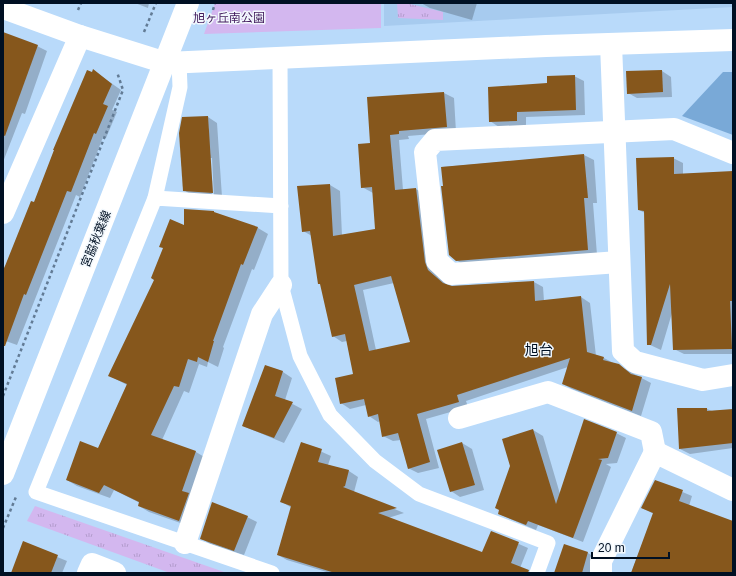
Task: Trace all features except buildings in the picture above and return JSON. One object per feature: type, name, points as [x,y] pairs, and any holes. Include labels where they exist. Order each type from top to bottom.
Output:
[{"type":"street","name":"宮脇秋葉線","points":[[3,474],[173,63],[188,3]]},
{"type":"street","points":[[3,8],[80,36],[173,63],[733,40]]},
{"type":"street","points":[[4,205],[80,36]]},
{"type":"street","points":[[611,44],[623,351],[635,362],[703,380],[733,376]]},
{"type":"street","points":[[620,262],[451,274],[437,261],[425,152],[435,140],[674,129],[733,154]]},
{"type":"street","points":[[185,543],[262,314],[281,285]]},
{"type":"street","points":[[460,418],[548,392],[651,432],[655,452],[601,561],[601,573]]},
{"type":"street","points":[[655,452],[733,490]]},
{"type":"street","points":[[88,573],[92,564],[115,573]]},
{"type":"lane","points":[[280,58],[281,285],[300,356],[330,414],[375,461],[419,494],[548,543],[537,573]]},
{"type":"lane","points":[[173,63],[180,87],[154,198],[36,492],[272,573]]},
{"type":"lane","points":[[154,198],[281,206]]},
{"type":"path","points":[[148,22],[156,3]]},
{"type":"path","points":[[3,396],[123,90]]},
{"type":"shaded area","points":[[384,3],[733,3],[733,7],[384,26]]},
{"type":"shaded area","points":[[723,72],[733,72],[733,135],[682,116]]},
{"type":"green space","name":"旭ヶ丘南公園","points":[[215,3],[381,3],[381,28],[204,34]]},
{"type":"green space","points":[[397,3],[406,3],[443,12],[443,20],[398,18]]},
{"type":"green space","points":[[35,506],[227,573],[170,573],[27,521]]},
{"type":"district","name":"旭台","points":[[539,350]]}]
